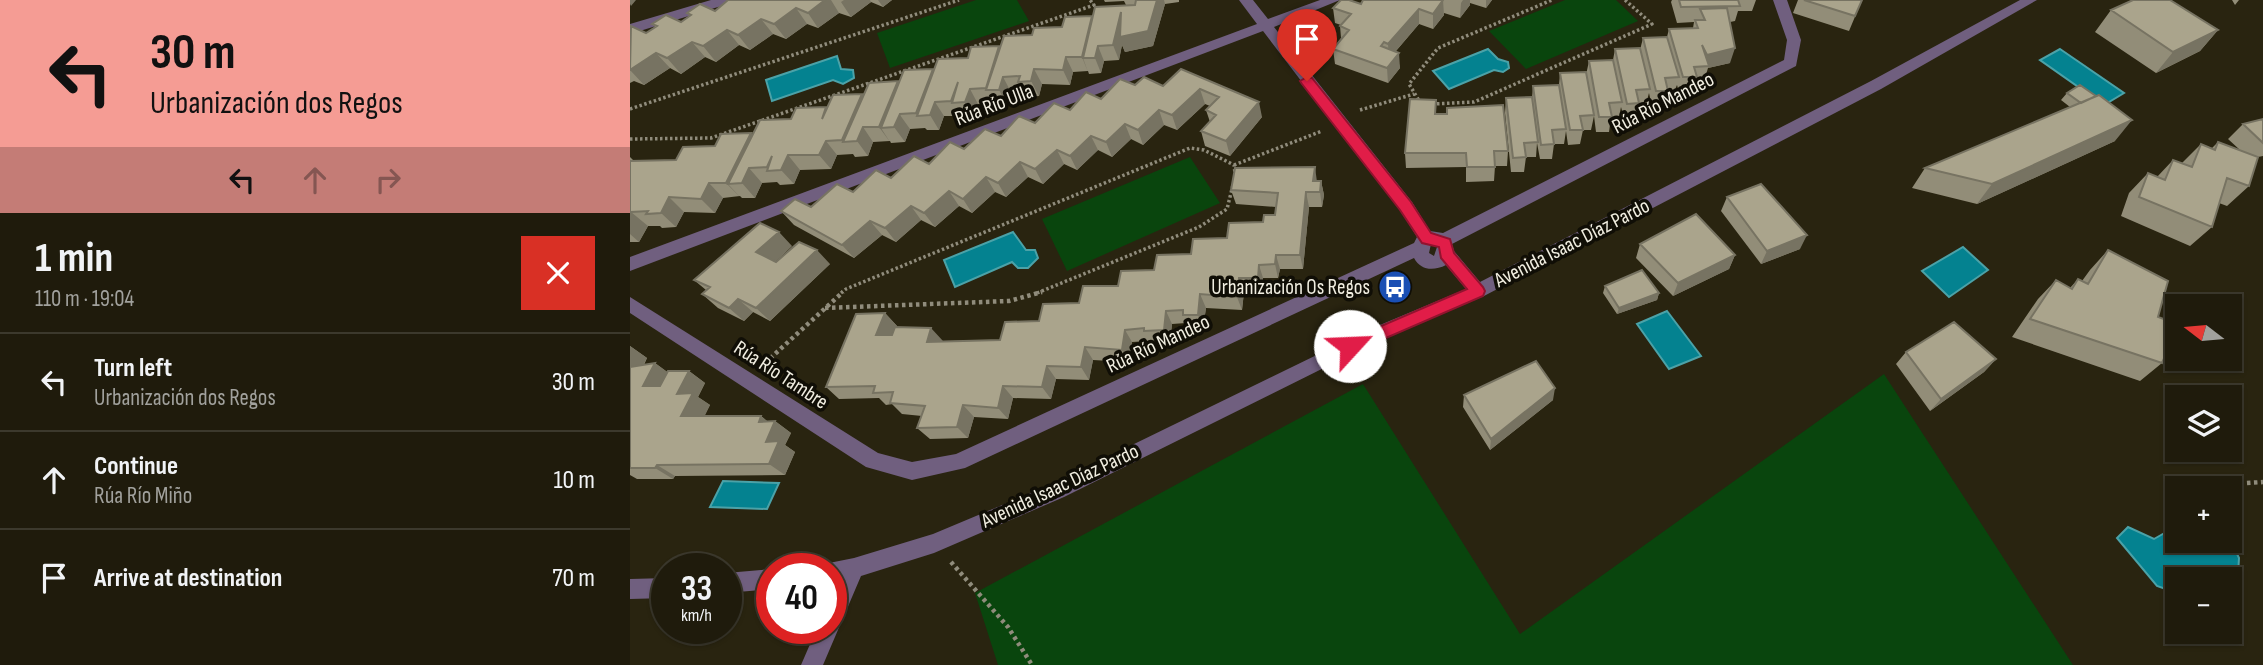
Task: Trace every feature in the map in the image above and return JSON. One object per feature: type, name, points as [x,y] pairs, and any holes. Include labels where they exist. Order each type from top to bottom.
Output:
[{"type":"street","points":[[630,29],[695,5],[726,0]]},
{"type":"street","points":[[1246,0],[1434,246],[1478,291]]},
{"type":"street","name":"Rúa Río Ulla","points":[[630,264],[1333,0]]},
{"type":"street","name":"Rúa Río Mandeo","points":[[912,471],[958,462],[1434,246],[1791,62],[1794,40],[1780,0]]},
{"type":"street","name":"Avenida Isaac Díaz Pardo","points":[[847,569],[934,543],[1057,491],[1374,335],[1478,291],[1875,85],[2030,0]]},
{"type":"street","name":"Rúa Río Tambre","points":[[630,304],[873,461],[912,471]]},
{"type":"street","points":[[847,584],[854,568]]},
{"type":"street","points":[[630,589],[651,588]]},
{"type":"street","points":[[812,665],[821,644]]},
{"type":"path","points":[[630,109],[959,0]]},
{"type":"path","points":[[630,139],[711,138],[1094,5],[1090,0]]},
{"type":"path","points":[[1552,0],[1438,48],[1409,84],[1421,104],[1474,102],[1652,24],[1625,0]]},
{"type":"path","points":[[747,380],[846,289],[1190,148],[1204,150],[1234,165],[1338,120],[1414,94]]},
{"type":"path","points":[[825,308],[1009,301],[1039,293],[1199,227],[1227,209],[1235,176],[1234,165]]},
{"type":"path","points":[[2242,483],[2263,482]]},
{"type":"path","points":[[934,543],[1008,627],[1032,665]]},
{"type":"green space","points":[[976,0],[1017,0],[1029,21],[890,68],[877,33]]},
{"type":"green space","points":[[1565,0],[1616,0],[1638,21],[1526,69],[1489,31]]},
{"type":"green space","points":[[1190,157],[1220,203],[1067,271],[1042,219]]},
{"type":"green space","points":[[1884,374],[2073,665],[998,665],[975,593],[1363,384],[1520,634]]},
{"type":"water","points":[[1488,49],[1498,59],[1508,62],[1509,68],[1503,72],[1494,70],[1449,89],[1433,71]]},
{"type":"water","points":[[2060,49],[2124,93],[2104,105],[2040,60]]},
{"type":"water","points":[[837,56],[841,69],[853,70],[854,78],[843,84],[833,80],[772,101],[766,80]]},
{"type":"water","points":[[1013,232],[1026,250],[1035,250],[1038,258],[1028,268],[1018,268],[1012,262],[955,287],[944,260]]},
{"type":"water","points":[[1963,247],[1988,270],[1949,297],[1922,271]]},
{"type":"water","points":[[1667,311],[1701,356],[1669,369],[1637,324]]},
{"type":"water","points":[[723,481],[779,483],[767,509],[710,507]]},
{"type":"water","points":[[2128,527],[2154,539],[2165,533],[2165,553],[2237,553],[2238,567],[2165,567],[2165,589],[2157,586],[2117,538]]},
{"type":"building","points":[[728,0],[825,0],[808,13],[796,8],[774,24],[761,19],[738,35],[727,30],[703,46],[692,42],[667,58],[656,53],[630,70],[631,26],[646,33],[657,26],[652,24],[666,15],[681,22],[691,15],[687,13],[700,4],[715,11]]},
{"type":"building","points":[[1136,0],[1157,0],[1148,31],[1120,37],[1121,12],[1113,45],[1098,46],[1095,58],[1083,58],[1095,7],[1135,5]]},
{"type":"building","points":[[1341,0],[1361,4],[1363,0],[1443,0],[1433,14],[1419,9],[1388,44],[1384,42],[1381,46],[1399,53],[1387,68],[1333,49],[1349,30],[1340,26],[1351,14],[1333,8]]},
{"type":"building","points":[[1679,0],[1738,0],[1740,6],[1681,7]]},
{"type":"building","points":[[1804,0],[1862,0],[1855,16]]},
{"type":"building","points":[[2133,0],[2170,0],[2218,30],[2173,52],[2111,10]]},
{"type":"building","points":[[1727,8],[1735,48],[1707,55],[1702,45],[1709,66],[1694,67],[1697,77],[1683,77],[1669,29],[1698,28],[1695,20],[1705,20],[1700,9]]},
{"type":"building","points":[[1092,16],[1082,57],[1066,57],[1063,70],[1034,69],[1031,81],[1018,82],[1020,76],[1003,77],[999,90],[986,90],[1004,36],[1032,35],[1034,28],[1062,27],[1065,17]]},
{"type":"building","points":[[1667,37],[1679,77],[1665,78],[1668,91],[1656,91],[1643,38]]},
{"type":"building","points":[[999,46],[986,88],[970,89],[965,102],[952,103],[958,82],[951,101],[935,102],[930,115],[917,116],[938,59],[968,58],[971,47]]},
{"type":"building","points":[[1640,48],[1650,89],[1636,90],[1639,103],[1627,104],[1615,49]]},
{"type":"building","points":[[1613,60],[1622,102],[1609,103],[1612,117],[1599,117],[1589,61]]},
{"type":"building","points":[[933,69],[916,113],[900,114],[894,127],[881,128],[904,70]]},
{"type":"building","points":[[1181,69],[1259,102],[1226,141],[1201,131],[1216,115],[1206,110],[1219,97],[1200,89],[1172,115],[1159,110],[1138,130],[1125,124],[1106,142],[1091,136],[1070,156],[1057,150],[1035,169],[1020,162],[998,183],[986,177],[963,199],[949,191],[924,213],[911,206],[885,228],[870,221],[842,245],[781,211],[795,199],[811,207],[837,184],[853,192],[876,170],[891,178],[914,156],[929,164],[950,142],[964,149],[985,129],[1001,136],[1019,116],[1035,123],[1054,103],[1070,110],[1086,92],[1101,99],[1120,79],[1135,85],[1144,77],[1163,86]]},
{"type":"building","points":[[1586,72],[1594,115],[1580,116],[1583,130],[1570,130],[1560,73]]},
{"type":"building","points":[[898,81],[879,127],[863,127],[857,141],[843,142],[869,83]]},
{"type":"building","points":[[1559,85],[1566,129],[1552,130],[1554,144],[1541,145],[1533,86]]},
{"type":"building","points":[[2080,85],[2096,96],[2081,103],[2067,93]]},
{"type":"building","points":[[862,94],[842,140],[826,141],[819,155],[788,155],[781,170],[767,171],[772,156],[767,167],[749,168],[742,183],[728,184],[760,120],[791,119],[796,108],[826,107],[822,119],[833,95]]},
{"type":"building","points":[[2099,95],[2132,120],[1992,184],[1925,168]]},
{"type":"building","points":[[1532,97],[1538,142],[1524,143],[1526,157],[1513,158],[1506,98]]},
{"type":"building","points":[[1410,99],[1436,100],[1435,114],[1447,114],[1447,108],[1503,105],[1508,151],[1494,151],[1495,167],[1467,167],[1466,153],[1405,153]]},
{"type":"building","points":[[2263,119],[2263,143],[2243,124]]},
{"type":"building","points":[[751,133],[726,183],[709,183],[701,199],[669,197],[661,213],[646,214],[648,211],[630,214],[630,161],[676,160],[683,147],[715,146],[721,134]]},
{"type":"building","points":[[2218,142],[2258,157],[2249,186],[2227,178],[2212,227],[2139,197],[2148,173],[2165,180],[2173,160],[2192,167],[2201,144],[2215,150]]},
{"type":"building","points":[[1315,167],[1313,181],[1321,181],[1320,192],[1306,192],[1300,255],[1276,255],[1275,264],[1259,265],[1258,278],[1239,278],[1237,297],[1200,294],[1198,315],[1183,315],[1183,310],[1166,311],[1164,330],[1125,330],[1122,350],[1085,347],[1081,367],[1047,366],[1042,387],[1003,386],[998,408],[963,405],[957,427],[917,428],[925,406],[890,403],[893,392],[873,393],[875,386],[826,387],[856,314],[885,313],[876,335],[892,335],[895,327],[931,328],[927,342],[1000,340],[1005,322],[1039,321],[1043,304],[1079,303],[1083,286],[1118,286],[1121,271],[1154,270],[1157,255],[1191,254],[1193,239],[1227,238],[1229,223],[1263,222],[1264,215],[1275,215],[1278,193],[1231,190],[1235,168]]},
{"type":"building","points":[[1761,184],[1807,235],[1767,251],[1727,197]]},
{"type":"building","points":[[1696,214],[1735,255],[1678,283],[1640,244]]},
{"type":"building","points":[[760,223],[779,232],[756,252],[776,262],[799,242],[817,250],[756,308],[738,299],[729,308],[702,294],[710,287],[694,280]]},
{"type":"building","points":[[2108,250],[2168,281],[2158,317],[2165,320],[2165,356],[2162,363],[2030,319],[2056,280],[2072,289],[2078,279],[2088,284]]},
{"type":"building","points":[[1642,270],[1659,293],[1619,308],[1605,286]]},
{"type":"building","points":[[1954,322],[1996,359],[1941,399],[1906,352]]},
{"type":"building","points":[[1536,361],[1555,388],[1491,439],[1464,395]]},
{"type":"building","points":[[655,363],[643,386],[660,386],[668,371],[689,371],[677,394],[693,393],[681,416],[761,416],[759,422],[775,421],[766,442],[779,441],[769,464],[657,465],[655,468],[630,468],[630,367]]},
{"type":"place","name":"Urbanización Os Regos","points":[[1395,287]]},
{"type":"route","points":[[1307,81],[1406,206],[1427,239],[1442,240],[1445,243],[1447,254],[1478,291],[1350,346]]}]
